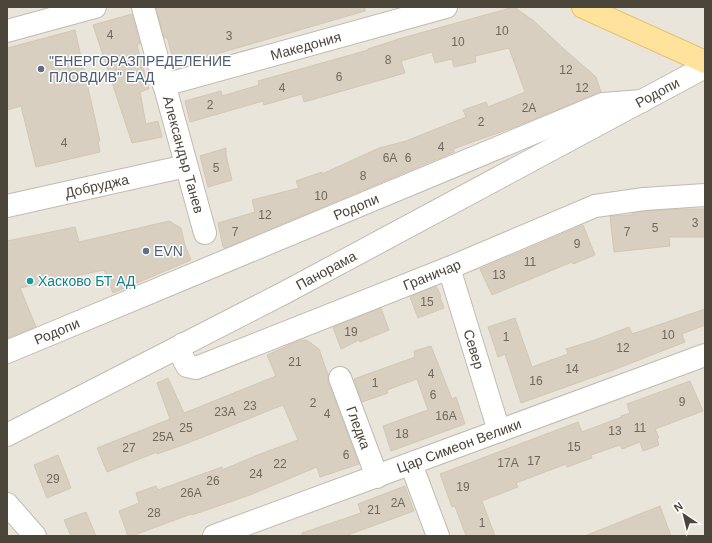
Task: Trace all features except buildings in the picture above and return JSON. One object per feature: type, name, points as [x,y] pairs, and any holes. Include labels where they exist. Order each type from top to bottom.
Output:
[{"type":"main road","points":[[583,7],[705,62]]},
{"type":"street","points":[[7,32],[95,7]]},
{"type":"street","name":"Александър Танев","points":[[143,7],[205,233]]},
{"type":"street","name":"Македония","points":[[164,85],[446,7]]},
{"type":"street","name":"Родопи","points":[[7,352],[603,104],[642,101],[705,67]]},
{"type":"street","name":"Панорама","points":[[7,434],[284,293],[642,101]]},
{"type":"street","name":"Добруджа","points":[[7,206],[186,166]]},
{"type":"street","name":"Граничар","points":[[183,344],[179,350],[186,366],[196,368],[449,268],[595,206],[644,199],[705,195]]},
{"type":"street","name":"Север","points":[[449,268],[499,431]]},
{"type":"street","name":"Цар Симеон Велики","points":[[214,536],[705,355]]},
{"type":"street","name":"Гледка","points":[[340,378],[377,476]]},
{"type":"street","points":[[411,464],[438,536]]},
{"type":"street","points":[[7,504],[35,536]]},
{"type":"shaded area","points":[[7,7],[705,7],[705,536],[7,536]]},
{"type":"place","name":"\"ЕНЕРГОРАЗПРЕДЕЛЕНИЕ ПЛОВДИВ\" ЕАД","points":[[41,69]]},
{"type":"place","name":"EVN","points":[[146,251]]},
{"type":"place","name":"Хасково БТ АД","points":[[30,281]]}]
